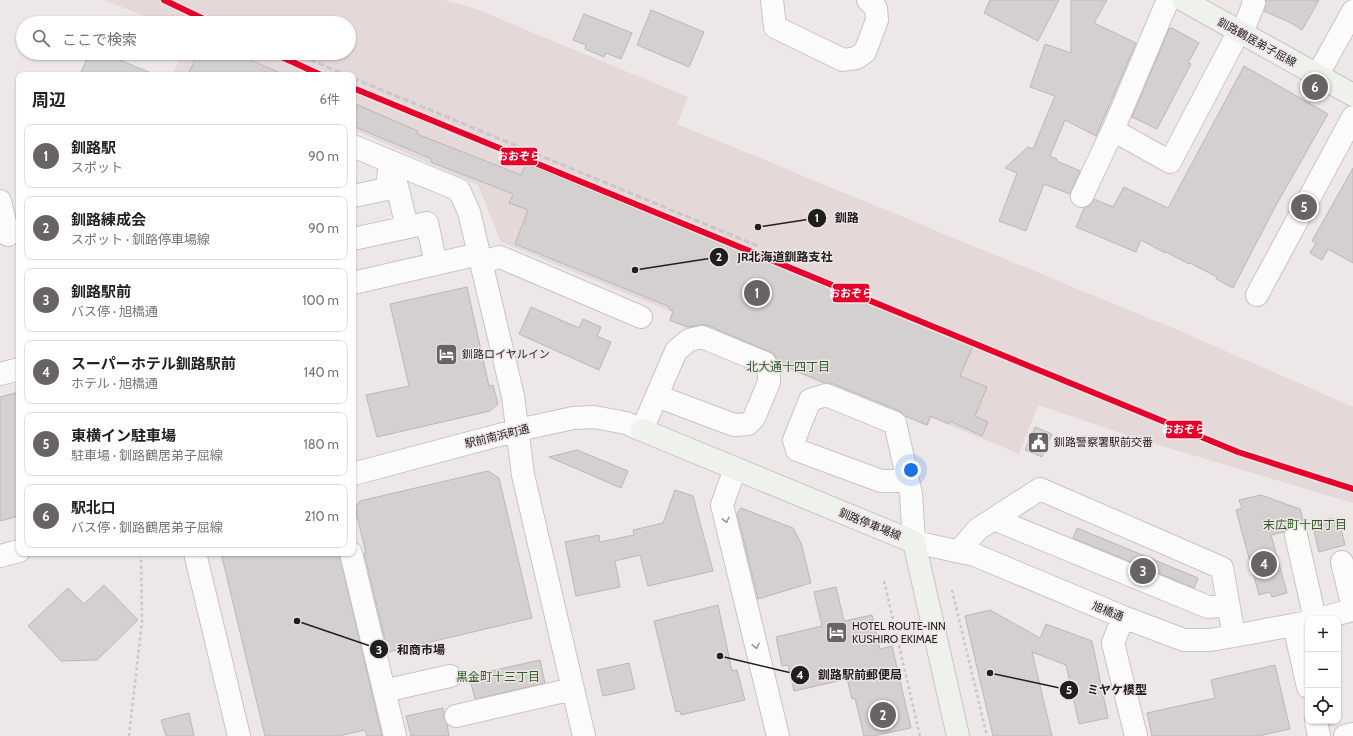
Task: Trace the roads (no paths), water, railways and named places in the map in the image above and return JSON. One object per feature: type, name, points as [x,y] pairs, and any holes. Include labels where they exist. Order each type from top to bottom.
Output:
[{"type":"main road","name":"釧路鶴居弟子屈線","points":[[1183,0],[1353,95]]},
{"type":"main road","name":"釧路停車場線","points":[[642,430],[914,542],[958,736]]},
{"type":"street","points":[[772,0],[775,27],[843,60],[856,58],[865,52],[877,20],[876,8],[868,0]]},
{"type":"street","points":[[1082,196],[1113,130],[1168,0]]},
{"type":"street","points":[[1113,130],[1170,162],[1240,32],[1254,3],[1253,0]]},
{"type":"street","points":[[1317,76],[1353,11]]},
{"type":"street","points":[[1257,295],[1353,117]]},
{"type":"street","points":[[356,147],[459,190],[469,212],[513,396],[524,480],[584,736]]},
{"type":"street","points":[[387,189],[390,161]]},
{"type":"street","points":[[356,195],[397,186],[408,227]]},
{"type":"street","points":[[0,201],[9,235]]},
{"type":"street","points":[[356,238],[427,223],[436,264]]},
{"type":"street","points":[[356,282],[436,264],[500,257],[641,317]]},
{"type":"street","points":[[642,430],[676,351],[689,340],[702,337],[765,363],[768,373],[769,382],[754,418],[748,424],[734,425],[657,396]]},
{"type":"street","points":[[0,374],[16,370]]},
{"type":"street","points":[[908,481],[881,481],[797,450],[794,440],[810,400],[826,396],[895,423],[911,494],[914,542]]},
{"type":"street","name":"駅前南浜町通","points":[[356,473],[518,430],[573,418],[594,417],[626,423],[642,430]]},
{"type":"street","points":[[735,469],[722,505],[778,736]]},
{"type":"street","points":[[959,552],[978,529],[1040,489],[1222,568],[1234,636]]},
{"type":"street","points":[[994,519],[1208,607],[1228,605]]},
{"type":"street","points":[[1296,535],[1314,616]]},
{"type":"street","name":"旭橋通","points":[[914,542],[975,555],[1123,617],[1184,640],[1210,640],[1301,623]]},
{"type":"street","points":[[0,556],[16,552]]},
{"type":"street","points":[[197,556],[239,736]]},
{"type":"street","points":[[352,556],[395,736]]},
{"type":"street","points":[[1328,616],[1353,609],[1342,562]]},
{"type":"street","points":[[1123,617],[1113,643],[1136,736]]},
{"type":"street","points":[[1301,623],[1305,660]]},
{"type":"street","points":[[384,691],[450,676]]},
{"type":"street","points":[[456,716],[573,689]]},
{"type":"street","points":[[1317,724],[1319,736]]},
{"type":"street","points":[[1344,736],[1353,734]]},
{"type":"railway","points":[[177,6],[202,16]]},
{"type":"railway","points":[[310,60],[340,72]]},
{"type":"railway","points":[[356,79],[758,246]]},
{"type":"place","name":"駅北口","points":[[1315,87]]},
{"type":"place","name":"東横イン駐車場","points":[[1304,207]]},
{"type":"place","name":"釧路","points":[[758,227]]},
{"type":"place","name":"JR北海道釧路支社","points":[[635,270]]},
{"type":"place","name":"釧路駅","points":[[757,293]]},
{"type":"place","name":"釧路ロイヤルイン","points":[[446,354]]},
{"type":"place","name":"釧路警察署駅前交番","points":[[1039,442]]},
{"type":"place","name":"スーパーホテル釧路駅前","points":[[1264,564]]},
{"type":"place","name":"釧路駅前","points":[[1143,571]]},
{"type":"place","name":"和商市場","points":[[297,621]]},
{"type":"place","name":"HOTEL ROUTE-INN KUSHIRO EKIMAE","points":[[837,632]]},
{"type":"place","name":"釧路駅前郵便局","points":[[720,656]]},
{"type":"place","name":"ミヤケ模型","points":[[990,673]]},
{"type":"place","name":"釧路練成会","points":[[883,715]]},
{"type":"district","name":"北大通十四丁目","points":[[788,366]]},
{"type":"district","name":"末広町十四丁目","points":[[1305,524]]},
{"type":"district","name":"黒金町十三丁目","points":[[498,676]]}]
